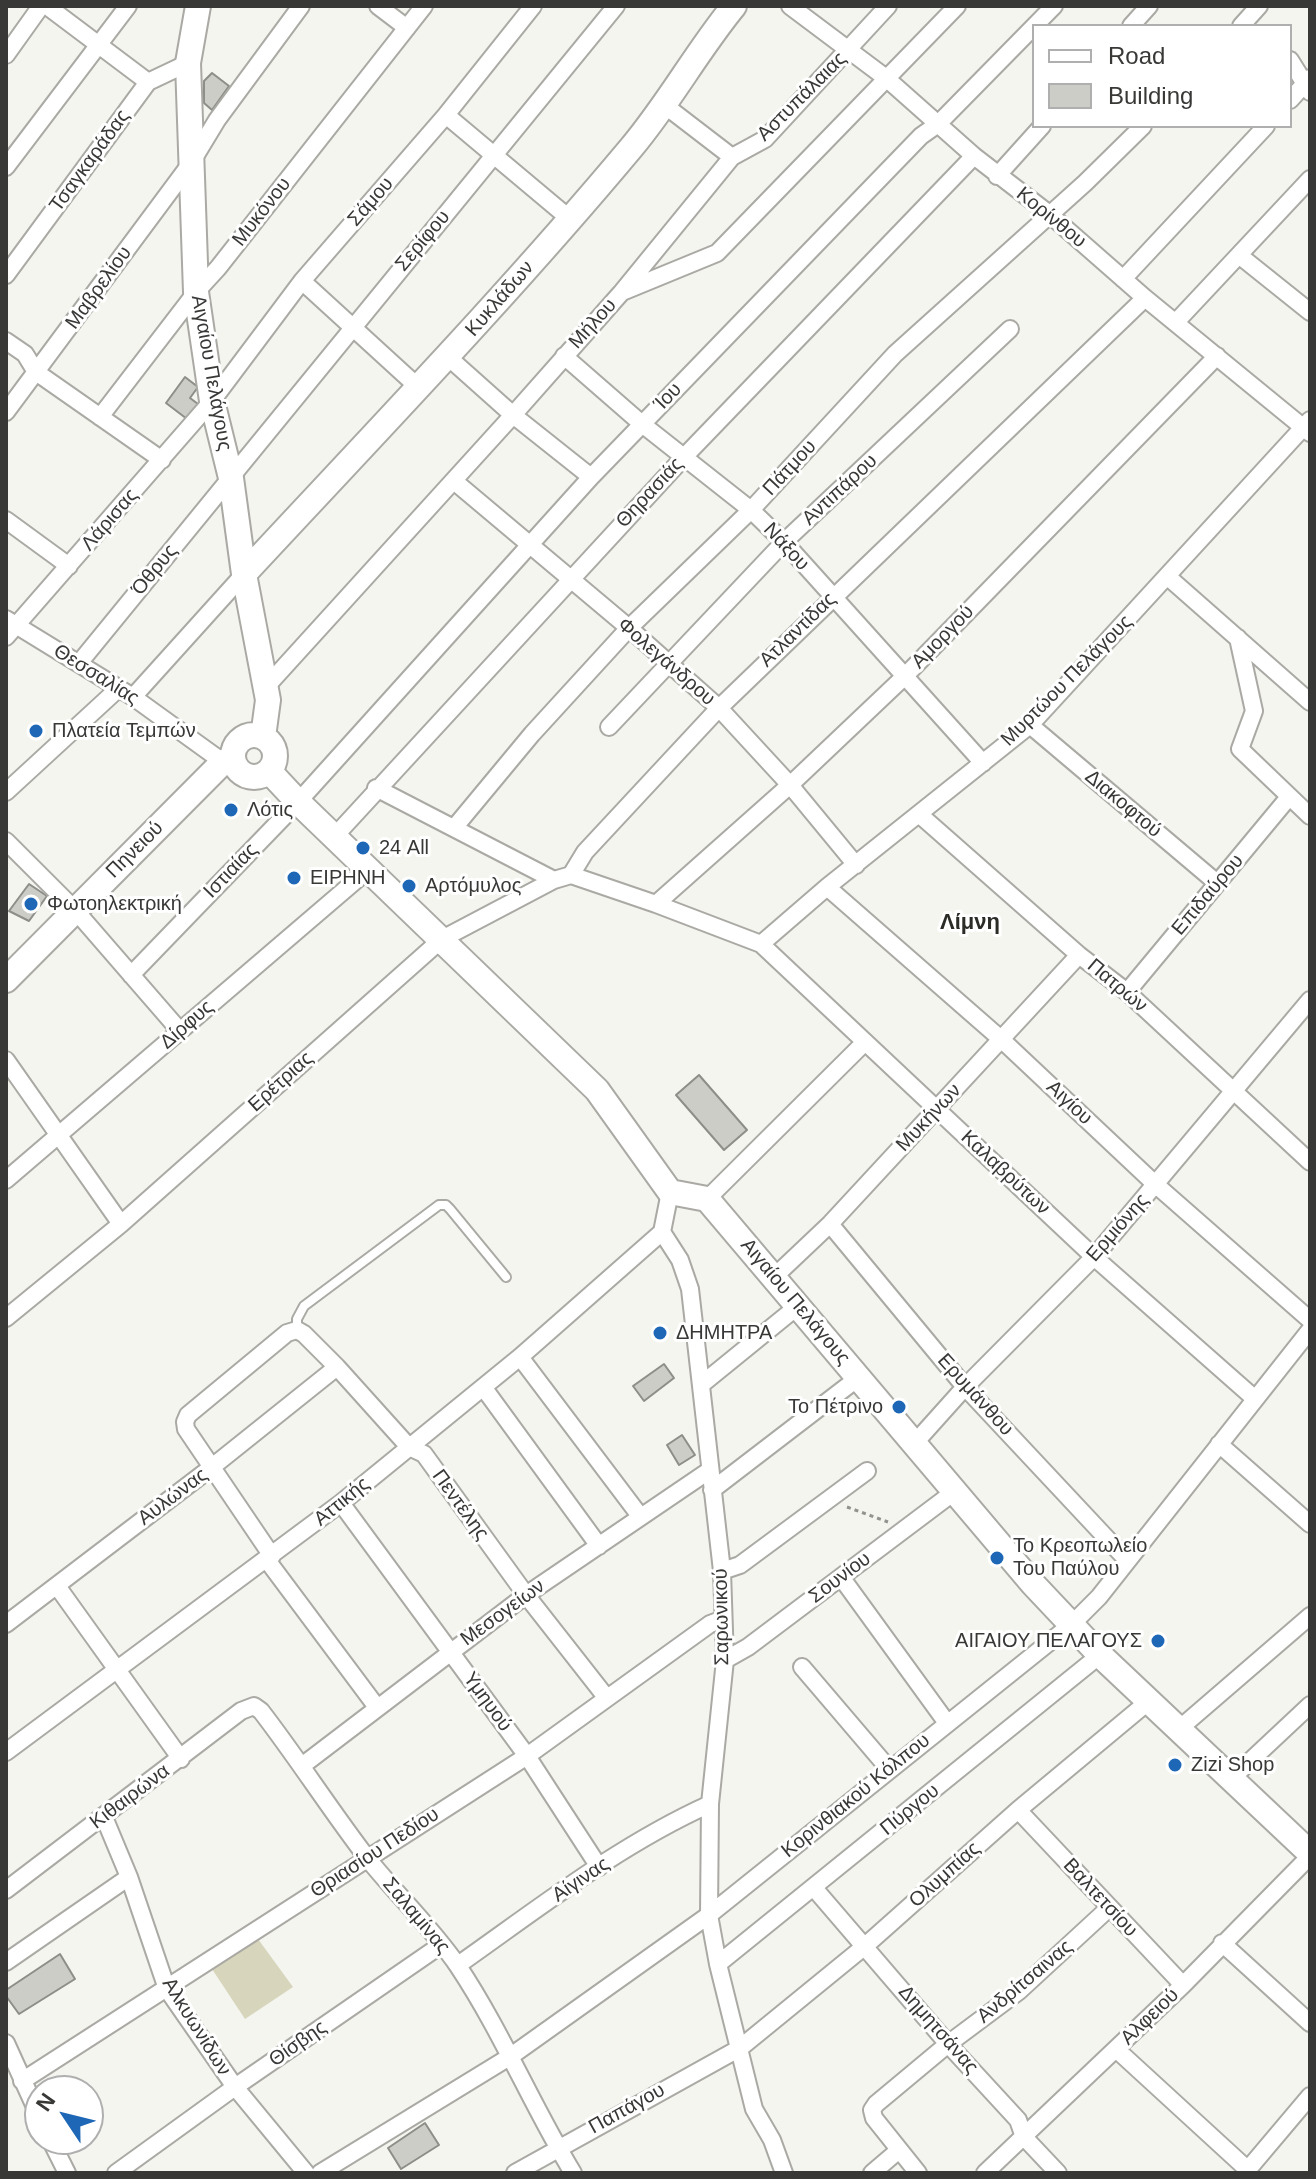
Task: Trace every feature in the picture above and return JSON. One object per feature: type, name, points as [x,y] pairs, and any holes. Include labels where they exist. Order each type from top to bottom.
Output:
[{"type":"main road","name":"Αιγαίου Πελάγους","points":[[198,6],[188,63],[196,292],[212,401],[231,478],[244,574],[265,688],[267,715],[263,737]]},
{"type":"main road","name":"Κυκλάδων","points":[[244,574],[448,357],[634,145],[734,6]]},
{"type":"main road","name":"Πηνειού","points":[[6,980],[228,761],[244,737],[263,737]]},
{"type":"main road","points":[[228,761],[248,776],[259,776],[269,771],[275,755],[272,744],[263,737]]},
{"type":"main road","points":[[269,771],[597,1090],[670,1192],[707,1199]]},
{"type":"main road","name":"Αιγαίου Πελάγους","points":[[707,1199],[913,1445],[1100,1655],[1310,1855]]},
{"type":"street","points":[[6,55],[44,6],[148,82]]},
{"type":"street","points":[[6,167],[128,6]]},
{"type":"street","name":"Μαβρελίου","points":[[6,412],[191,163],[217,120],[301,6]]},
{"type":"street","points":[[378,6],[407,28]]},
{"type":"street","name":"Μυκόνου","points":[[100,417],[424,6]]},
{"type":"street","name":"Σάμου","points":[[212,401],[302,281],[446,115],[533,6]]},
{"type":"street","name":"Σερίφου","points":[[231,478],[616,6]]},
{"type":"street","name":"Κορίνθου","points":[[790,6],[886,78],[997,176],[1048,213],[1145,298],[1308,427]]},
{"type":"street","name":"Αστυπάλαιας","points":[[621,293],[732,157],[765,139],[888,6]]},
{"type":"street","name":"Μήλου","points":[[265,688],[621,293],[717,253],[957,6]]},
{"type":"street","name":"Ίου","points":[[1036,24],[1054,6]]},
{"type":"street","points":[[1133,24],[1149,6]]},
{"type":"street","name":"Ίου","points":[[298,802],[591,477],[913,145],[938,124],[1032,28]]},
{"type":"street","name":"Τσαγκαράδας","points":[[6,275],[148,82],[188,63]]},
{"type":"street","points":[[1292,63],[1308,85],[1292,98]]},
{"type":"street","points":[[663,104],[732,157]]},
{"type":"street","points":[[446,115],[570,219]]},
{"type":"street","points":[[997,176],[1040,128]]},
{"type":"street","name":"Πάτμου","points":[[454,828],[532,734],[629,628],[751,510],[895,354],[1048,213],[1085,183],[1141,128]]},
{"type":"street","points":[[1123,279],[1264,128]]},
{"type":"street","name":"Θηρασιάς","points":[[334,837],[684,457],[974,156]]},
{"type":"street","points":[[1176,322],[1310,179]]},
{"type":"street","points":[[1240,256],[1310,312]]},
{"type":"street","points":[[302,281],[418,387]]},
{"type":"street","name":"Ατλαντίδας","points":[[571,875],[585,852],[719,708],[1145,298]]},
{"type":"street","name":"Αντιπάρου","points":[[609,727],[784,542],[1010,329]]},
{"type":"street","points":[[6,341],[25,354],[36,372],[162,460]]},
{"type":"street","name":"Νάξου","points":[[564,356],[642,424],[751,510],[784,542],[983,763]]},
{"type":"street","name":"Αμοργού","points":[[656,904],[790,785],[905,676],[1217,356]]},
{"type":"street","points":[[448,357],[513,415],[591,477]]},
{"type":"street","name":"Λάρισας","points":[[10,627],[69,566],[212,401]]},
{"type":"street","name":"Μυρτώου Πελάγους","points":[[761,944],[827,887],[1030,725],[1308,427]]},
{"type":"street","name":"Όθρυς","points":[[80,662],[231,478]]},
{"type":"street","name":"Φολεγάνδρου","points":[[454,481],[719,708],[790,785],[856,865]]},
{"type":"street","points":[[6,520],[69,566]]},
{"type":"street","points":[[8,786],[126,693],[244,574]]},
{"type":"street","points":[[1168,577],[1310,702]]},
{"type":"street","name":"Θεσσαλίας","points":[[10,627],[80,662],[228,761]]},
{"type":"street","points":[[1238,638],[1254,711],[1240,749],[1310,816]]},
{"type":"street","name":"Διακοφτού","points":[[1030,725],[1217,883]]},
{"type":"street","points":[[376,788],[554,880]]},
{"type":"street","name":"Επιδαύρου","points":[[1127,992],[1289,797]]},
{"type":"street","name":"Ιστιαίας","points":[[131,975],[298,802]]},
{"type":"street","name":"Πατρών","points":[[920,815],[1079,955],[1127,992],[1310,1162]]},
{"type":"street","points":[[6,841],[75,910],[180,1031]]},
{"type":"street","name":"Δίρφυς","points":[[6,1180],[368,870]]},
{"type":"street","points":[[442,939],[554,880],[571,875],[761,944]]},
{"type":"street","name":"Αιγίου","points":[[827,887],[1002,1040],[1155,1184],[1310,1320]]},
{"type":"street","name":"Ερέτριας","points":[[6,1318],[121,1224],[442,939]]},
{"type":"street","name":"Καλαβρύτων","points":[[761,944],[1094,1257],[1254,1398]]},
{"type":"street","name":"Μυκήνων","points":[[774,1277],[830,1224],[1079,955]]},
{"type":"street","name":"Ερμιόνης","points":[[913,1445],[965,1387],[1094,1257],[1310,1000]]},
{"type":"street","points":[[707,1199],[865,1042]]},
{"type":"street","points":[[6,1060],[121,1224]]},
{"type":"street","points":[[662,1232],[670,1192]]},
{"type":"street","name":"Ερυμάνθου","points":[[830,1224],[965,1387],[1127,1560]]},
{"type":"street","name":"Αττικής","points":[[6,1752],[341,1503],[520,1357],[662,1232]]},
{"type":"street","name":"Σαρωνικού","points":[[662,1232],[680,1260],[690,1289],[722,1571],[725,1660],[710,1804],[709,1915],[754,2109],[772,2140],[784,2173]]},
{"type":"street","points":[[702,1384],[798,1306]]},
{"type":"street","points":[[297,1330],[287,1333],[188,1415],[186,1429],[269,1558],[376,1706]]},
{"type":"street","name":"Πεντέλης","points":[[297,1330],[337,1367],[409,1447],[424,1454],[526,1595],[606,1697]]},
{"type":"street","name":"Κορινθιακού Κόλπου","points":[[320,2173],[511,2056],[709,1915],[1072,1624],[1099,1597],[1310,1330]]},
{"type":"street","points":[[520,1357],[640,1516]]},
{"type":"street","name":"Αυλώνας","points":[[6,1624],[337,1367]]},
{"type":"street","points":[[712,1490],[858,1378]]},
{"type":"street","points":[[483,1387],[599,1546]]},
{"type":"street","points":[[1219,1444],[1310,1524]]},
{"type":"street","name":"Μεσογείων","points":[[303,1765],[376,1706],[526,1595],[710,1470]]},
{"type":"street","points":[[722,1571],[740,1565],[867,1471]]},
{"type":"street","name":"Σουνίου","points":[[725,1660],[748,1647],[954,1492]]},
{"type":"street","name":"Υμηυού","points":[[341,1503],[527,1756],[599,1867]]},
{"type":"street","points":[[841,1577],[947,1723]]},
{"type":"street","points":[[57,1586],[181,1759]]},
{"type":"street","points":[[1179,1729],[1310,1616]]},
{"type":"street","name":"Θριασίου Πεδίου","points":[[22,2081],[527,1756],[710,1624],[723,1619]]},
{"type":"street","name":"Πύργου","points":[[718,1964],[1100,1655]]},
{"type":"street","points":[[802,1667],[889,1769]]},
{"type":"street","name":"Ολυμπίας","points":[[740,2048],[865,1946],[1018,1810],[1149,1701]]},
{"type":"street","points":[[1231,1779],[1310,1705]]},
{"type":"street","name":"Κιθαιρώνα","points":[[6,1890],[241,1711],[254,1706]]},
{"type":"street","name":"Σαλαμίνας","points":[[254,1706],[303,1765],[367,1857],[458,1965],[573,2173]]},
{"type":"street","name":"Αίγινας","points":[[458,1965],[667,1823],[710,1804]]},
{"type":"street","name":"Βαλτετσίου","points":[[1018,1810],[1183,1985]]},
{"type":"street","name":"Αλκυωνίδων","points":[[104,1817],[129,1877],[167,1989],[235,2087],[306,2173]]},
{"type":"street","name":"Αλφειού","points":[[985,2173],[1183,1985],[1310,1855]]},
{"type":"street","points":[[6,1962],[129,1877]]},
{"type":"street","name":"Δημητσάνας","points":[[814,1888],[1018,2120],[1024,2137],[1058,2173]]},
{"type":"street","name":"Ανδρίτσαινας","points":[[899,2150],[874,2118],[872,2110],[876,2104],[948,2044],[1019,1991],[1109,1908]]},
{"type":"street","points":[[1222,1943],[1310,2023]]},
{"type":"street","name":"Θίσβης","points":[[116,2173],[441,1945]]},
{"type":"street","points":[[6,2043],[24,2085]]},
{"type":"street","name":"Παπάγου","points":[[515,2173],[740,2048]]},
{"type":"street","points":[[1116,2049],[1247,2172],[1310,2096]]},
{"type":"street","points":[[872,2173],[899,2150],[918,2173]]},
{"type":"street","points":[[58,2155],[67,2173]]},
{"type":"lane","points":[[297,1330],[297,1319],[304,1306],[439,1205],[450,1209],[506,1277]]},
{"type":"path","points":[[828,1500],[906,1529]]},
{"type":"shaded area","points":[[258,1939],[293,1987],[245,2019],[212,1969]]},
{"type":"building","points":[[212,73],[229,86],[212,110],[204,103],[204,81]]},
{"type":"building","points":[[185,377],[198,387],[190,398],[198,404],[187,419],[166,403]]},
{"type":"building","points":[[29,884],[47,896],[29,921],[9,911]]},
{"type":"building","points":[[699,1075],[747,1130],[724,1150],[676,1095]]},
{"type":"building","points":[[664,1364],[674,1378],[644,1401],[633,1386]]},
{"type":"building","points":[[682,1435],[695,1455],[679,1465],[667,1445]]},
{"type":"building","points":[[60,1954],[75,1979],[19,2014],[6,1996],[6,1990]]},
{"type":"building","points":[[425,2123],[439,2145],[401,2169],[388,2148]]},
{"type":"place","name":"Πλατεία Τεμπών","points":[[36,731]]},
{"type":"place","name":"Λότις","points":[[231,810]]},
{"type":"place","name":"24 All","points":[[363,848]]},
{"type":"place","name":"ΕΙΡΗΝΗ","points":[[294,878]]},
{"type":"place","name":"Αρτόμυλος","points":[[409,886]]},
{"type":"place","name":"Φωτοηλεκτρική","points":[[31,904]]},
{"type":"place","name":"ΔΗΜΗΤΡΑ","points":[[660,1333]]},
{"type":"place","name":"Το Πέτρινο","points":[[899,1407]]},
{"type":"place","name":"Το Κρεοπωλείο Του Παύλου","points":[[997,1558]]},
{"type":"place","name":"ΑΙΓΑΙΟΥ ΠΕΛΑΓΟΥΣ","points":[[1158,1641]]},
{"type":"place","name":"Zizi Shop","points":[[1175,1765]]},
{"type":"district","name":"Λίμνη","points":[[970,923]]}]
